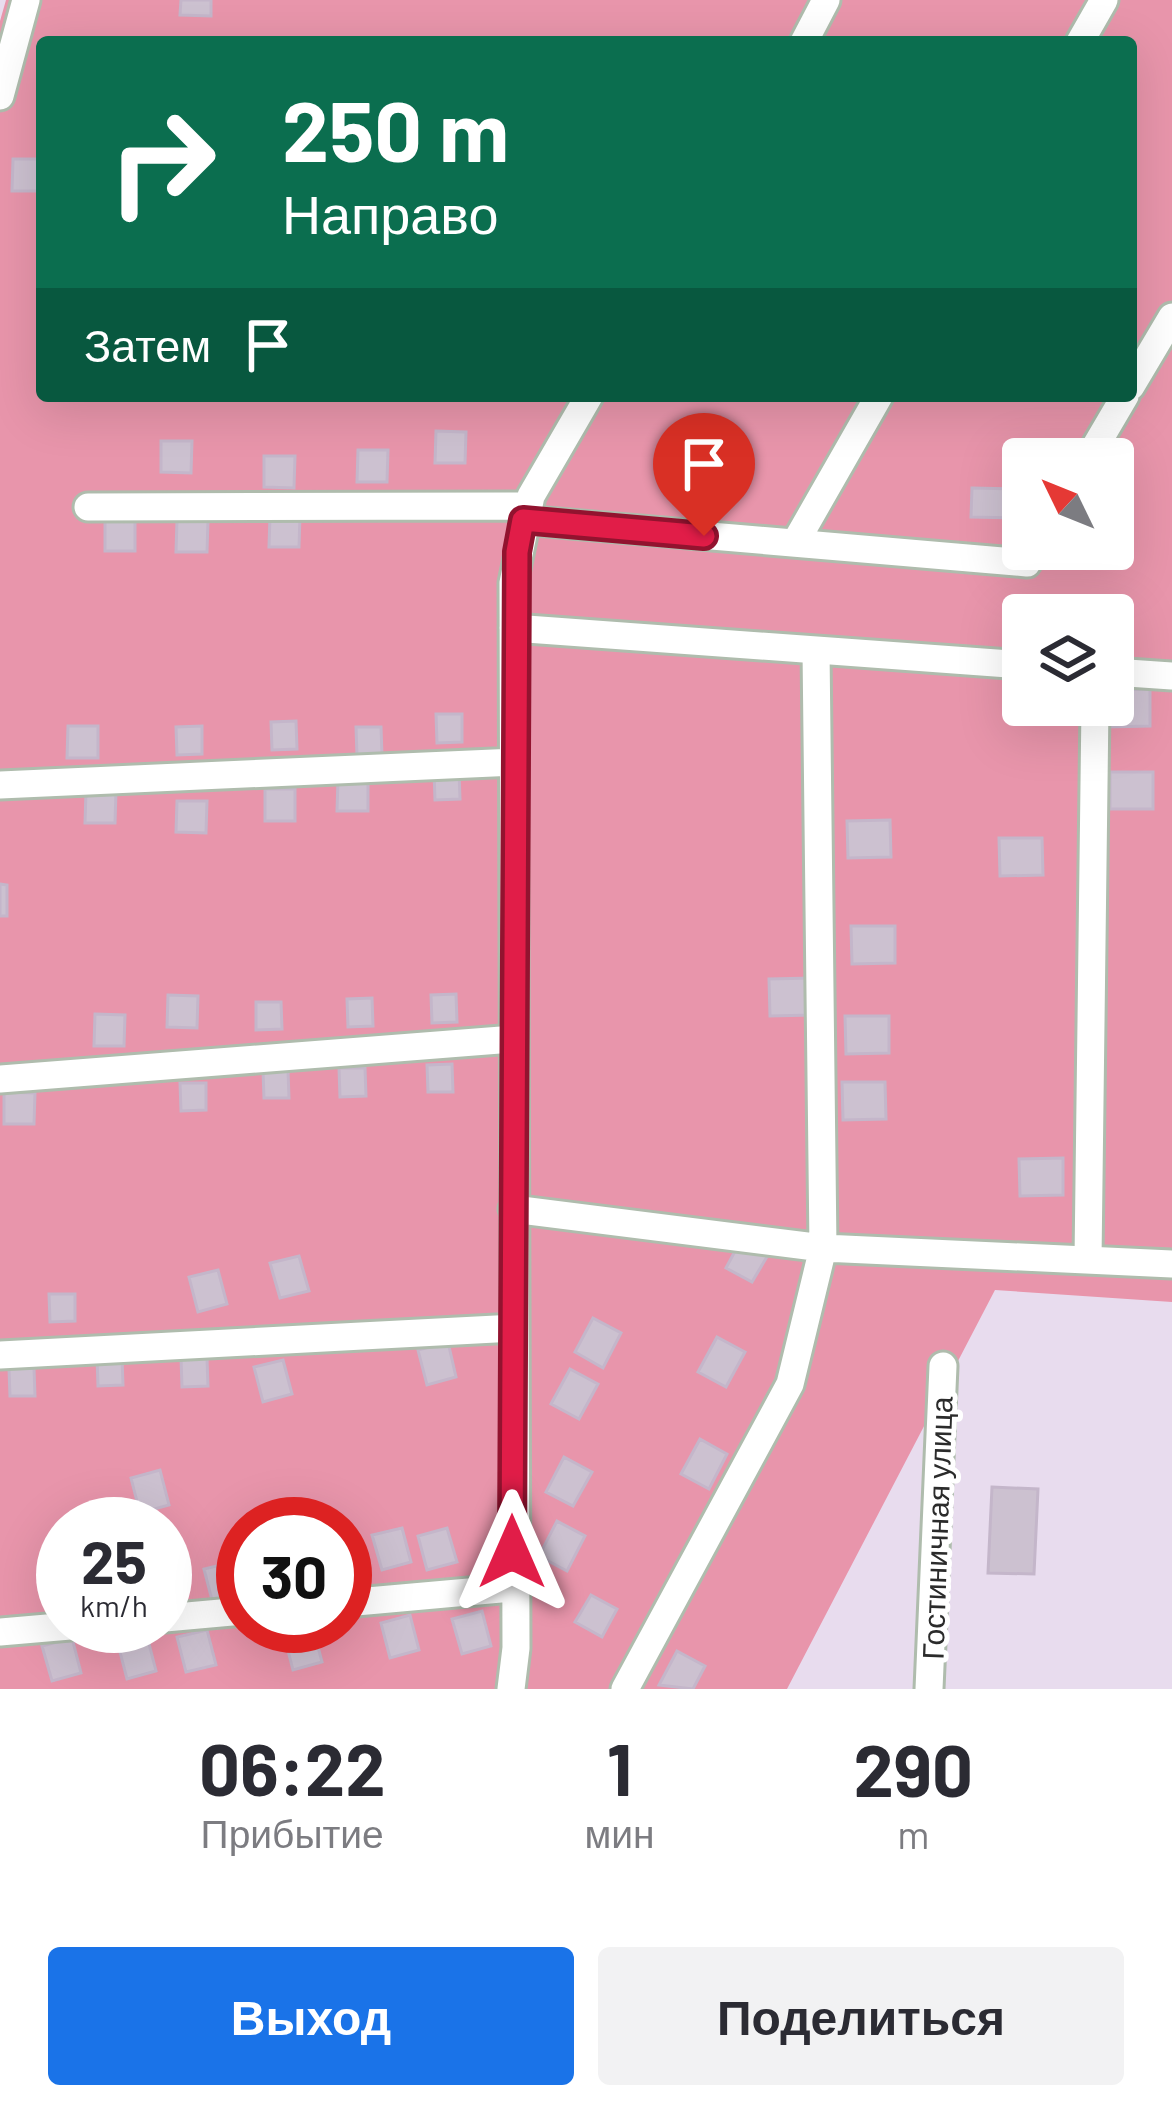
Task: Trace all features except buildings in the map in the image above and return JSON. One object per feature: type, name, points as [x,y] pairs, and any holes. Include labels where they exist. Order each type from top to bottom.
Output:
[{"type":"street","points":[[0,96],[26,0]]},
{"type":"street","points":[[807,36],[826,0]]},
{"type":"street","points":[[1084,36],[1104,0]]},
{"type":"street","points":[[1137,376],[1172,317]]},
{"type":"street","points":[[511,1689],[513,628],[525,513],[587,402]]},
{"type":"street","points":[[795,543],[876,402]]},
{"type":"street","points":[[1100,438],[1121,402]]},
{"type":"street","points":[[88,507],[525,513],[1002,561]]},
{"type":"street","points":[[513,628],[1002,663]]},
{"type":"street","points":[[625,1689],[790,1384],[823,1248],[816,650]]},
{"type":"street","points":[[1134,673],[1172,676]]},
{"type":"street","points":[[1088,1260],[1095,726]]},
{"type":"street","points":[[0,785],[514,762]]},
{"type":"street","points":[[0,1079],[514,1039]]},
{"type":"street","points":[[513,1209],[823,1248],[1172,1264]]},
{"type":"street","points":[[0,1355],[513,1328]]},
{"type":"street","name":"Гостиничная улица","points":[[929,1689],[943,1366]]},
{"type":"street","points":[[372,1601],[513,1588]]},
{"type":"street","points":[[0,1632],[36,1629]]},
{"type":"shaded area","points":[[6,0],[1172,0],[1172,1302],[995,1290],[787,1689],[0,1689],[0,21]]},
{"type":"route","points":[[512,1552],[513,584],[523,520],[704,536]]}]
